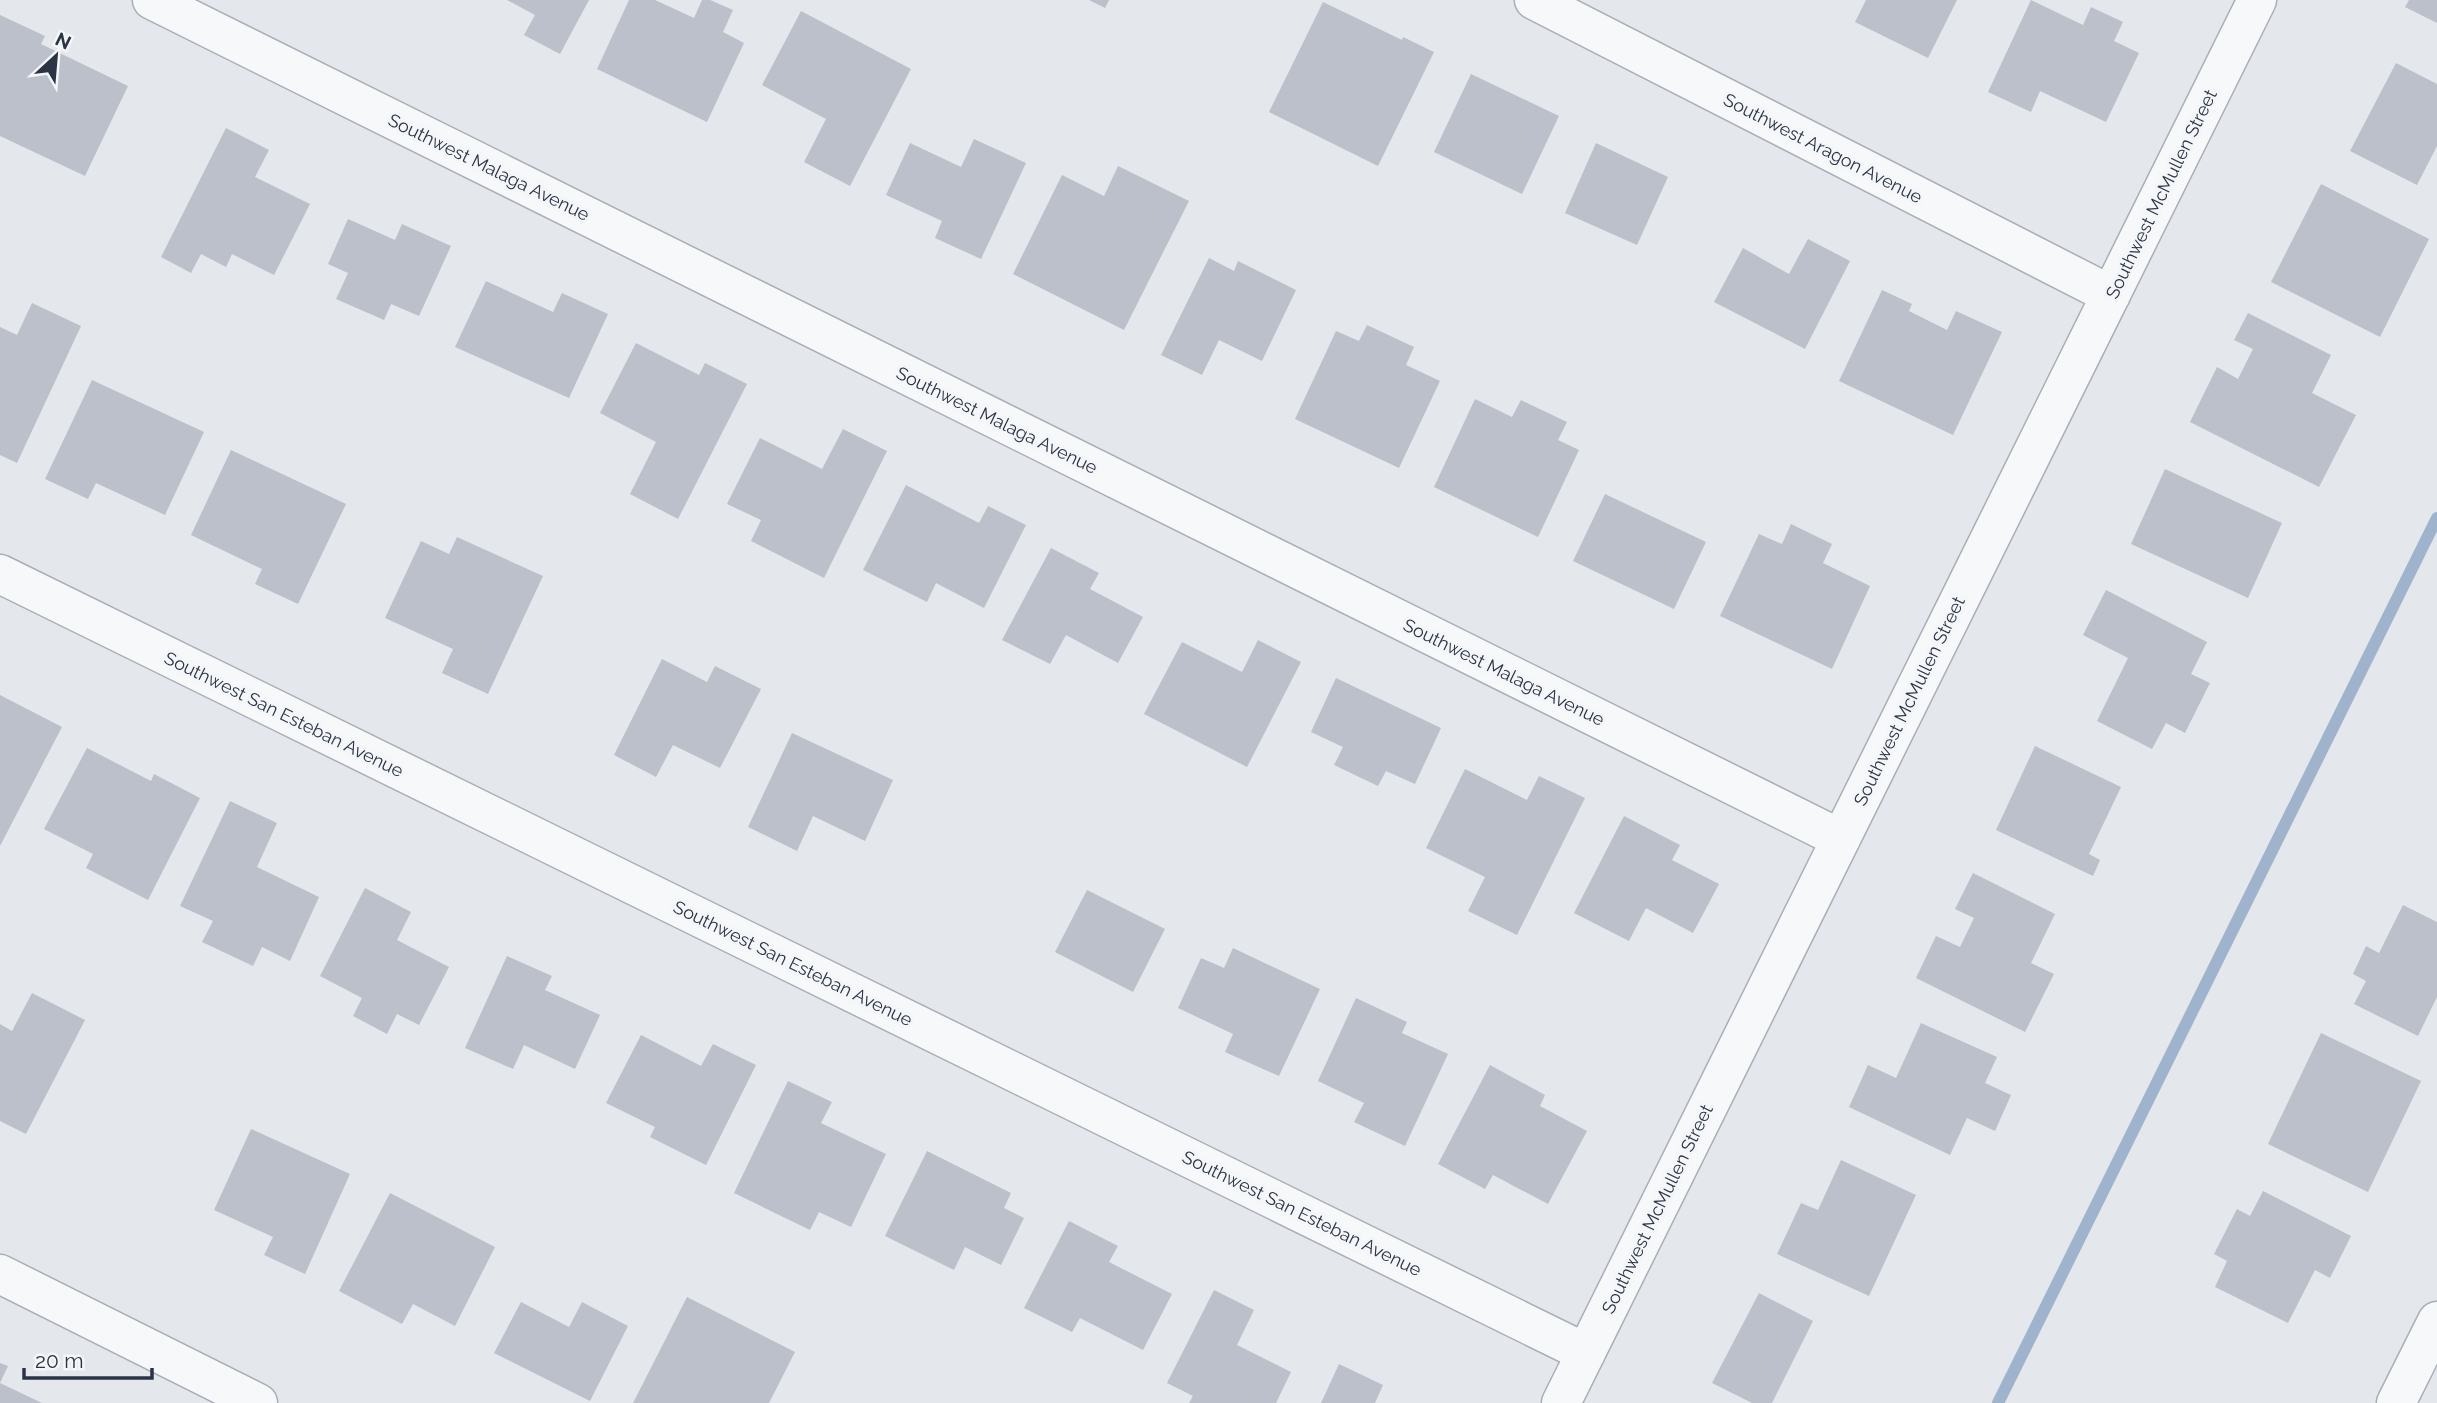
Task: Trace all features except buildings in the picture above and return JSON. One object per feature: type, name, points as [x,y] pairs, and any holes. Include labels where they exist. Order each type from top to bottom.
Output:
[{"type":"street","name":"Southwest Malaga Avenue","points":[[152,0],[1841,839]]},
{"type":"street","name":"Southwest Aragon Avenue","points":[[1534,0],[2111,295]]},
{"type":"street","name":"Southwest McMullen Street","points":[[1561,1403],[2257,0]]},
{"type":"street","name":"Southwest San Esteban Avenue","points":[[0,574],[1586,1353]]},
{"type":"street","points":[[0,1274],[258,1403]]},
{"type":"street","points":[[2396,1403],[2437,1321]]},
{"type":"waterway","points":[[1998,1403],[2437,518]]}]
